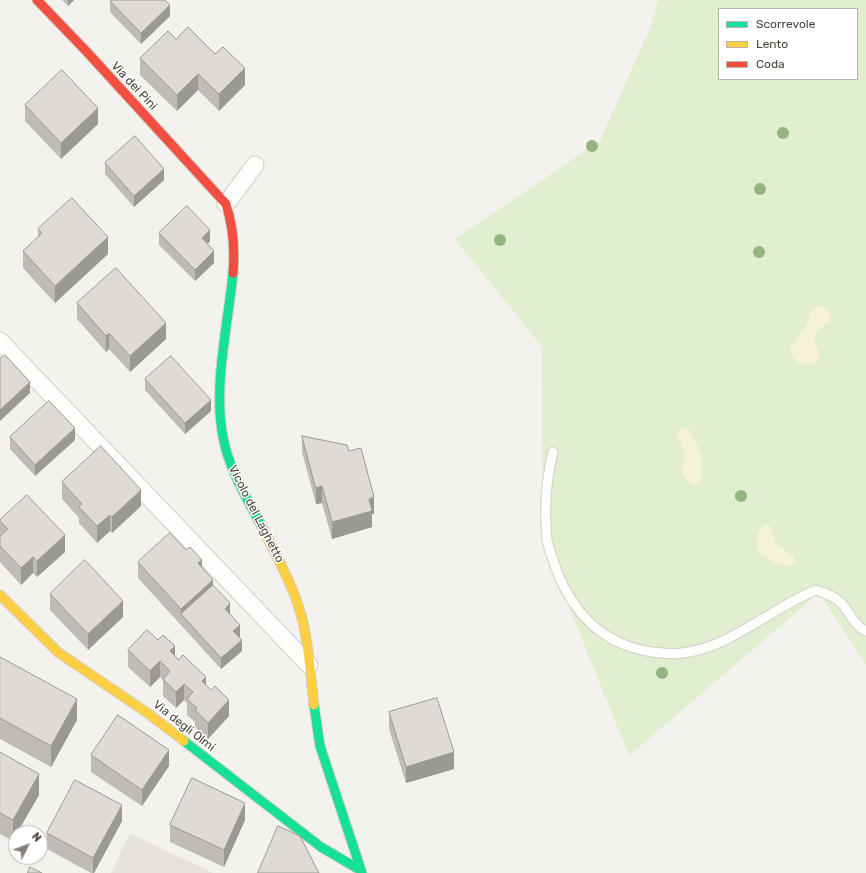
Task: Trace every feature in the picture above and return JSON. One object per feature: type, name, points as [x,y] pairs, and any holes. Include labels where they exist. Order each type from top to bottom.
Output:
[{"type":"street","name":"Via dei Pini","points":[[37,0],[213,189],[228,211]]},
{"type":"street","points":[[228,211],[255,165]]},
{"type":"street","name":"Vicolo del Laghetto","points":[[228,211],[234,257],[232,292],[219,391],[222,437],[234,472],[284,569],[296,599],[303,623],[320,746],[361,872]]},
{"type":"street","points":[[0,341],[308,665]]},
{"type":"street","name":"Via degli Olmi","points":[[0,594],[59,653],[146,712],[321,847],[361,872]]},
{"type":"lane","points":[[553,452],[549,466],[546,492],[547,540],[550,551],[561,581],[572,602],[588,621],[604,635],[641,650],[681,654],[696,651],[716,644],[762,620],[792,601],[816,590],[834,597],[842,604],[860,629],[866,631]]},
{"type":"green space","points":[[658,0],[866,0],[866,665],[819,593],[629,756],[543,542],[542,347],[455,239],[600,141],[650,28]]},
{"type":"sand","points":[[822,306],[829,311],[831,317],[830,321],[817,331],[814,338],[819,356],[815,363],[807,366],[797,362],[791,353],[790,348],[804,330],[813,308]]},
{"type":"sand","points":[[681,428],[687,428],[691,432],[702,454],[702,481],[698,486],[690,483],[682,473],[685,455],[677,435]]},
{"type":"sand","points":[[764,525],[771,527],[775,542],[793,556],[795,561],[789,566],[775,563],[761,554],[757,545],[757,536]]},
{"type":"shaded area","points":[[130,833],[213,873],[111,873]]},
{"type":"building","points":[[165,0],[170,5],[141,33],[110,1]]},
{"type":"building","points":[[188,27],[215,54],[223,47],[245,68],[219,94],[198,74],[177,95],[140,58],[168,31],[176,39]]},
{"type":"building","points":[[62,70],[98,108],[61,143],[25,105]]},
{"type":"building","points":[[135,136],[164,169],[134,196],[105,163]]},
{"type":"building","points":[[72,198],[108,237],[55,286],[23,251],[42,233],[38,229]]},
{"type":"building","points":[[187,206],[210,230],[202,238],[214,251],[195,270],[159,233]]},
{"type":"building","points":[[116,268],[166,323],[130,356],[109,333],[106,336],[77,303]]},
{"type":"building","points":[[5,355],[30,382],[0,410],[0,359]]},
{"type":"building","points":[[171,356],[211,400],[185,423],[145,379]]},
{"type":"building","points":[[49,401],[75,428],[35,465],[10,437]]},
{"type":"building","points":[[302,436],[347,445],[349,451],[361,448],[374,497],[369,499],[372,511],[332,522],[322,486],[316,488]]},
{"type":"building","points":[[101,446],[141,490],[112,517],[110,515],[97,526],[79,507],[82,504],[62,482]]},
{"type":"building","points":[[27,495],[65,535],[37,561],[33,557],[21,568],[0,546],[0,536],[8,529],[0,520]]},
{"type":"building","points":[[170,533],[186,550],[190,547],[202,560],[198,563],[213,580],[181,609],[138,562]]},
{"type":"building","points":[[85,560],[123,601],[88,634],[50,594]]},
{"type":"building","points":[[213,585],[230,603],[225,609],[240,625],[233,631],[242,640],[221,658],[181,614]]},
{"type":"building","points":[[147,630],[158,640],[163,635],[175,646],[170,651],[179,660],[183,655],[206,677],[202,681],[211,690],[215,686],[229,700],[208,723],[195,710],[197,708],[187,699],[193,692],[184,684],[176,692],[163,679],[170,671],[160,661],[150,671],[128,650]]},
{"type":"building","points":[[0,657],[77,699],[51,746],[0,718]]},
{"type":"building","points":[[437,698],[454,752],[406,767],[389,712]]},
{"type":"building","points":[[118,715],[169,750],[142,790],[91,755]]},
{"type":"building","points":[[0,752],[39,774],[13,820],[0,813]]},
{"type":"building","points":[[192,778],[245,803],[224,850],[170,825]]},
{"type":"building","points":[[75,780],[122,805],[93,858],[48,834]]},
{"type":"building","points":[[278,826],[300,836],[319,873],[258,873]]},
{"type":"building","points":[[30,867],[42,873],[28,873]]},
{"type":"traffic: fast","points":[[233,273],[220,376],[220,417],[223,437],[234,473],[263,529]]},
{"type":"traffic: fast","points":[[314,705],[320,746],[362,873]]},
{"type":"traffic: fast","points":[[184,741],[321,847],[360,870]]},
{"type":"traffic: slow","points":[[263,529],[286,574],[300,610],[307,643],[314,705]]},
{"type":"traffic: slow","points":[[0,595],[59,653],[146,712],[184,741]]},
{"type":"traffic: jam","points":[[37,0],[87,52],[226,204],[233,238],[233,273]]}]
